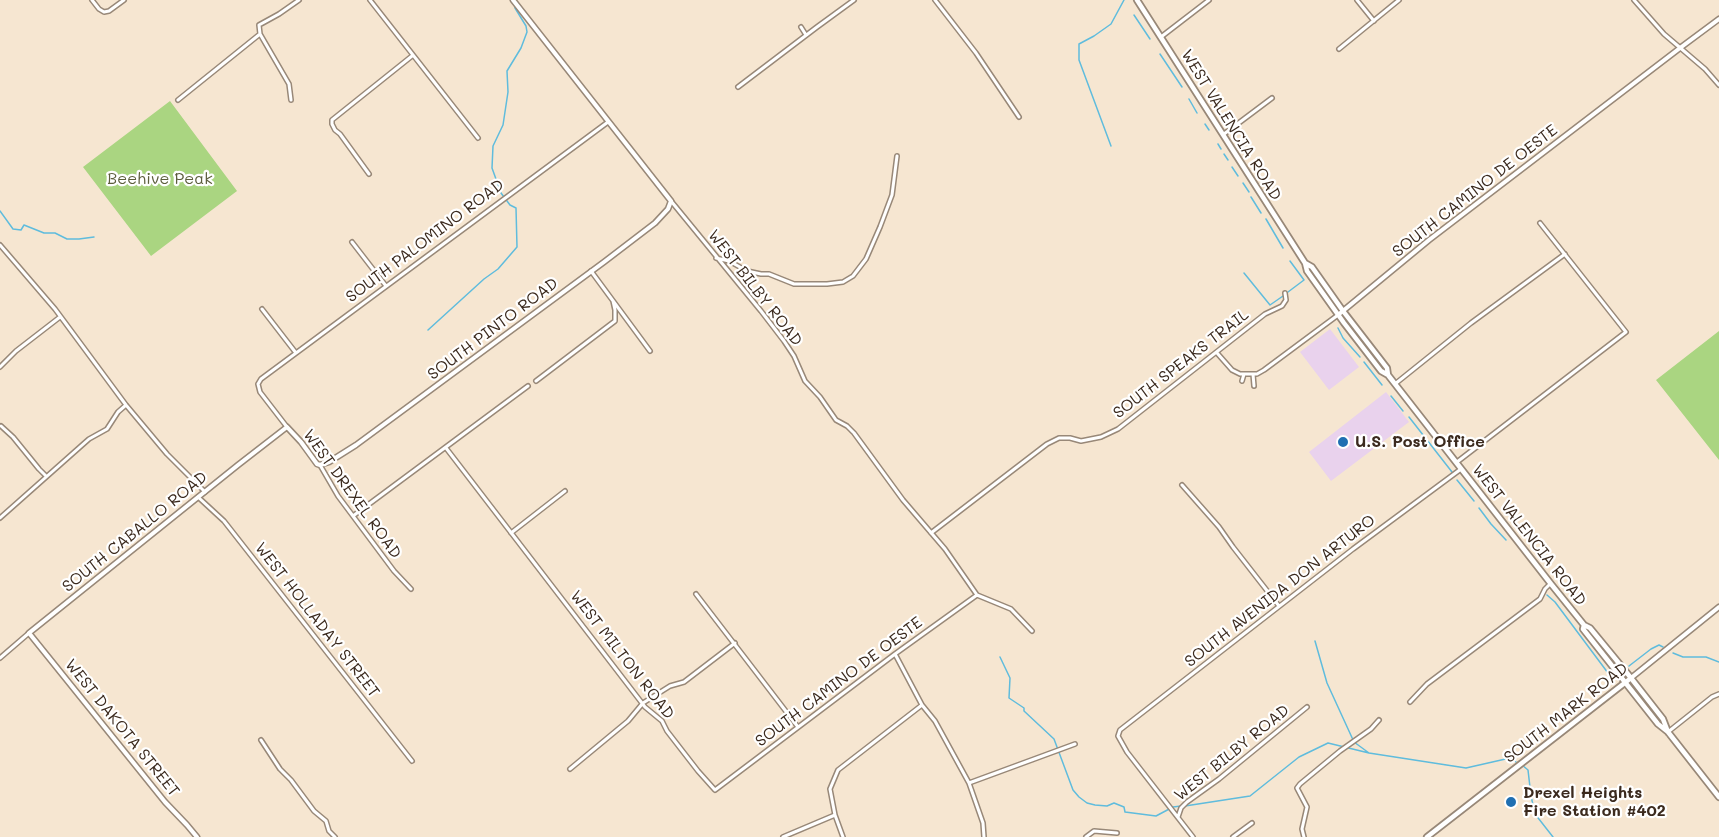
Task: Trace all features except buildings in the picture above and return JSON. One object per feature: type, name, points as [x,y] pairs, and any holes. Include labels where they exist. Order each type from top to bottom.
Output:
[{"type":"main road","name":"WEST VALENCIA ROAD","points":[[1137,0],[1305,262],[1307,271],[1338,315],[1381,371],[1388,375],[1551,584],[1664,719],[1668,732]]},
{"type":"main road","name":"WEST VALENCIA ROAD","points":[[1305,262],[1312,267],[1387,368],[1388,375]]},
{"type":"main road","name":"WEST VALENCIA ROAD","points":[[1584,624],[1583,629],[1719,797]]},
{"type":"main road","name":"SOUTH MARK ROAD","points":[[1427,837],[1630,678]]},
{"type":"street","points":[[92,0],[104,12],[124,0]]},
{"type":"street","points":[[291,100],[289,84],[260,34],[259,25],[299,0]]},
{"type":"street","points":[[370,0],[478,138]]},
{"type":"street","name":"WEST BILBY ROAD","points":[[513,0],[716,258],[761,311],[794,356],[805,381],[836,420],[854,433],[896,491],[945,549],[977,595]]},
{"type":"street","points":[[738,87],[854,0]]},
{"type":"street","points":[[935,0],[976,53],[1019,117]]},
{"type":"street","points":[[1161,37],[1209,0]]},
{"type":"street","points":[[1357,0],[1374,21]]},
{"type":"street","points":[[1339,49],[1399,0]]},
{"type":"street","points":[[1634,0],[1649,18],[1705,69],[1719,85]]},
{"type":"street","name":"SOUTH CAMINO DE OESTE","points":[[1253,374],[1264,370],[1338,315],[1429,240],[1719,20]]},
{"type":"street","points":[[801,27],[806,35]]},
{"type":"street","points":[[178,100],[260,34]]},
{"type":"street","points":[[369,174],[335,130],[332,120],[412,56]]},
{"type":"street","points":[[1223,135],[1272,98]]},
{"type":"street","name":"SOUTH PALOMINO ROAD","points":[[258,382],[608,122]]},
{"type":"street","points":[[716,258],[729,261],[747,271],[770,274],[794,284],[843,282],[853,276],[866,259],[880,227],[892,195],[897,156]]},
{"type":"street","name":"SOUTH PINTO ROAD","points":[[320,465],[356,445],[591,271],[662,217],[671,201]]},
{"type":"street","points":[[1456,463],[1626,332],[1540,223]]},
{"type":"street","points":[[352,242],[386,286]]},
{"type":"street","points":[[0,244],[60,317],[126,405],[167,454],[205,492]]},
{"type":"street","points":[[1395,384],[1471,323],[1565,254]]},
{"type":"street","points":[[591,271],[650,351]]},
{"type":"street","name":"SOUTH SPEAKS TRAIL","points":[[931,533],[1047,444],[1059,438],[1081,441],[1101,437],[1118,429],[1266,314],[1282,306],[1286,300],[1285,293]]},
{"type":"street","points":[[536,381],[615,321],[613,301]]},
{"type":"street","points":[[262,309],[296,353]]},
{"type":"street","points":[[0,367],[16,351],[60,317]]},
{"type":"street","points":[[1217,353],[1232,370],[1253,374],[1254,386]]},
{"type":"street","points":[[1242,381],[1244,374]]},
{"type":"street","name":"WEST DREXEL ROAD","points":[[258,382],[260,392],[314,461],[320,465],[338,496],[394,571],[411,589]]},
{"type":"street","points":[[353,516],[528,386]]},
{"type":"street","points":[[0,518],[89,439],[107,429],[118,412],[126,405]]},
{"type":"street","points":[[1,426],[46,476]]},
{"type":"street","name":"SOUTH CABALLO ROAD","points":[[0,658],[287,427]]},
{"type":"street","name":"WEST MILTON ROAD","points":[[446,448],[643,703],[662,721],[667,731],[715,790]]},
{"type":"street","name":"SOUTH AVENIDA DON ARTURO","points":[[1118,736],[1124,726],[1353,549],[1461,469]]},
{"type":"street","points":[[1182,485],[1219,527],[1279,606]]},
{"type":"street","points":[[511,533],[565,491]]},
{"type":"street","name":"WEST HOLLADAY STREET","points":[[198,497],[224,521],[412,760]]},
{"type":"street","points":[[1410,702],[1427,684],[1540,599],[1545,589],[1551,584]]},
{"type":"street","points":[[696,594],[798,727]]},
{"type":"street","points":[[977,595],[1011,609],[1032,631]]},
{"type":"street","name":"SOUTH CAMINO DE OESTE","points":[[715,790],[977,595]]},
{"type":"street","name":"SOUTH MARK ROAD","points":[[1630,678],[1719,607]]},
{"type":"street","name":"WEST DAKOTA STREET","points":[[29,633],[165,802],[197,837]]},
{"type":"street","points":[[570,769],[628,721],[643,703],[670,686],[684,682],[735,643]]},
{"type":"street","points":[[895,654],[922,705],[935,721],[969,783],[982,823],[984,837]]},
{"type":"street","points":[[1668,732],[1719,694]]},
{"type":"street","points":[[843,837],[835,815],[830,789],[838,770],[922,705]]},
{"type":"street","name":"WEST BILBY ROAD","points":[[1178,819],[1179,812],[1187,802],[1227,773],[1307,707]]},
{"type":"street","points":[[1304,837],[1302,829],[1307,807],[1297,788],[1340,751],[1371,729],[1379,720]]},
{"type":"street","name":"WEST BILBY ROAD","points":[[1118,736],[1127,752],[1193,837]]},
{"type":"street","points":[[261,740],[280,770],[291,780],[314,811],[326,821],[329,831],[335,837]]},
{"type":"street","points":[[969,783],[1075,744]]},
{"type":"street","points":[[783,837],[835,815]]},
{"type":"street","points":[[1233,837],[1252,823]]},
{"type":"street","points":[[1086,837],[1095,831],[1117,833]]},
{"type":"shaded area","points":[[1330,329],[1359,367],[1329,390],[1300,352]]},
{"type":"shaded area","points":[[1386,392],[1409,422],[1331,481],[1309,452]]},
{"type":"green space","name":"Beehive Peak","points":[[170,101],[237,191],[151,256],[83,167]]},
{"type":"green space","points":[[1719,331],[1719,460],[1656,380]]},
{"type":"waterway","points":[[1111,146],[1079,60],[1079,44],[1111,24],[1124,0]]},
{"type":"waterway","points":[[428,330],[498,269],[517,247],[516,208],[510,205],[501,193],[492,168],[493,146],[503,125],[508,92],[507,71],[521,48],[527,32],[515,5]]},
{"type":"waterway","points":[[1134,15],[1150,39]]},
{"type":"waterway","points":[[1160,54],[1182,87]]},
{"type":"waterway","points":[[1189,99],[1197,113]]},
{"type":"waterway","points":[[1205,124],[1209,130]]},
{"type":"waterway","points":[[1218,144],[1221,149]]},
{"type":"waterway","points":[[1224,154],[1228,160]]},
{"type":"waterway","points":[[1232,167],[1238,176]]},
{"type":"waterway","points":[[1243,183],[1249,192]]},
{"type":"waterway","points":[[1251,197],[1261,213]]},
{"type":"waterway","points":[[0,211],[13,229],[21,230],[24,225],[44,233],[55,233],[67,239],[94,237]]},
{"type":"waterway","points":[[1266,219],[1283,248]]},
{"type":"waterway","points":[[1288,292],[1304,280],[1290,261]]},
{"type":"waterway","points":[[1244,273],[1270,305],[1283,296]]},
{"type":"waterway","points":[[1338,328],[1343,338],[1360,357]]},
{"type":"waterway","points":[[1364,362],[1382,385]]},
{"type":"waterway","points":[[1391,396],[1403,411]]},
{"type":"waterway","points":[[1409,417],[1452,472]]},
{"type":"waterway","points":[[1457,480],[1474,501]]},
{"type":"waterway","points":[[1479,508],[1506,540]]},
{"type":"waterway","points":[[1547,595],[1555,602],[1611,677],[1613,675]]},
{"type":"waterway","points":[[1315,641],[1327,683],[1354,742],[1369,753],[1466,768],[1510,758],[1516,762]]},
{"type":"waterway","points":[[1629,666],[1651,649],[1659,645],[1663,647]]},
{"type":"waterway","points":[[1673,653],[1683,657],[1706,657],[1719,662]]},
{"type":"waterway","points":[[1000,657],[1010,678],[1009,698],[1024,708],[1024,711],[1054,739],[1073,790],[1079,797],[1095,805],[1107,806],[1114,803],[1124,807],[1125,812],[1156,816],[1173,807],[1181,806]]},
{"type":"waterway","points":[[1185,806],[1250,796],[1299,757],[1328,743],[1369,753]]},
{"type":"waterway","points":[[1522,765],[1528,770],[1535,814],[1553,837]]},
{"type":"place","name":"U.S. Post Office","points":[[1343,442]]},
{"type":"place","name":"Drexel Heights Fire Station #402","points":[[1511,802]]}]
